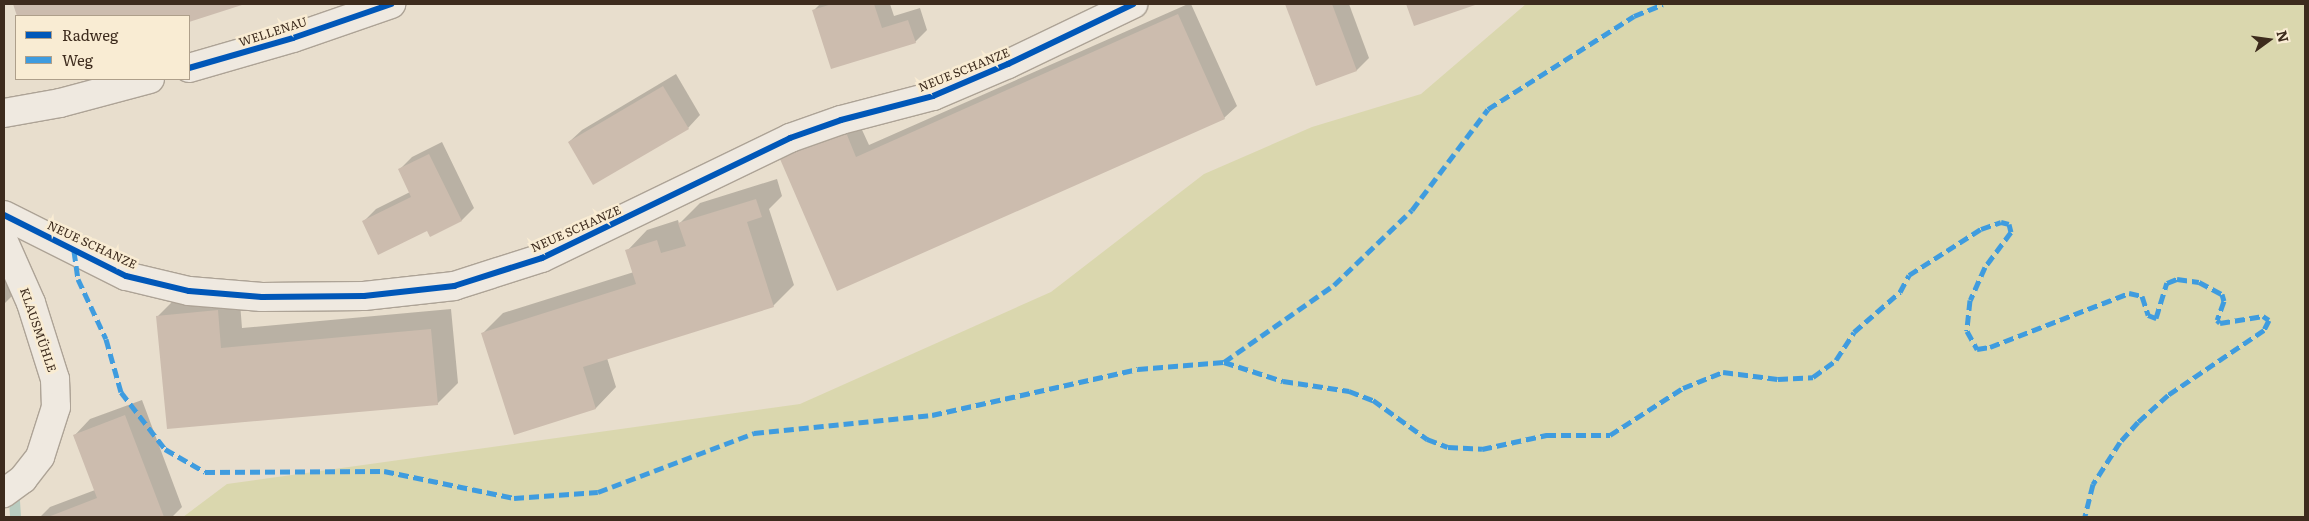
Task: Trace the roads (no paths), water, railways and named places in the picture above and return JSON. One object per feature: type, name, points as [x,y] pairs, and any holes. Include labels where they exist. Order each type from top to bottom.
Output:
[{"type":"street","name":"WELLENAU","points":[[190,68],[293,38],[391,4]]},
{"type":"street","name":"NEUE SCHANZE","points":[[4,215],[126,276],[189,291],[262,297],[364,296],[454,286],[542,258],[790,138],[841,120],[933,96],[1008,64],[1133,4]]},
{"type":"street","points":[[4,113],[60,103],[146,80]]},
{"type":"street","name":"KLAUSMÜHLE","points":[[4,242],[31,303],[55,380],[56,407],[40,457],[23,479],[4,493]]},
{"type":"waterway","points":[[14,501],[15,517]]}]
